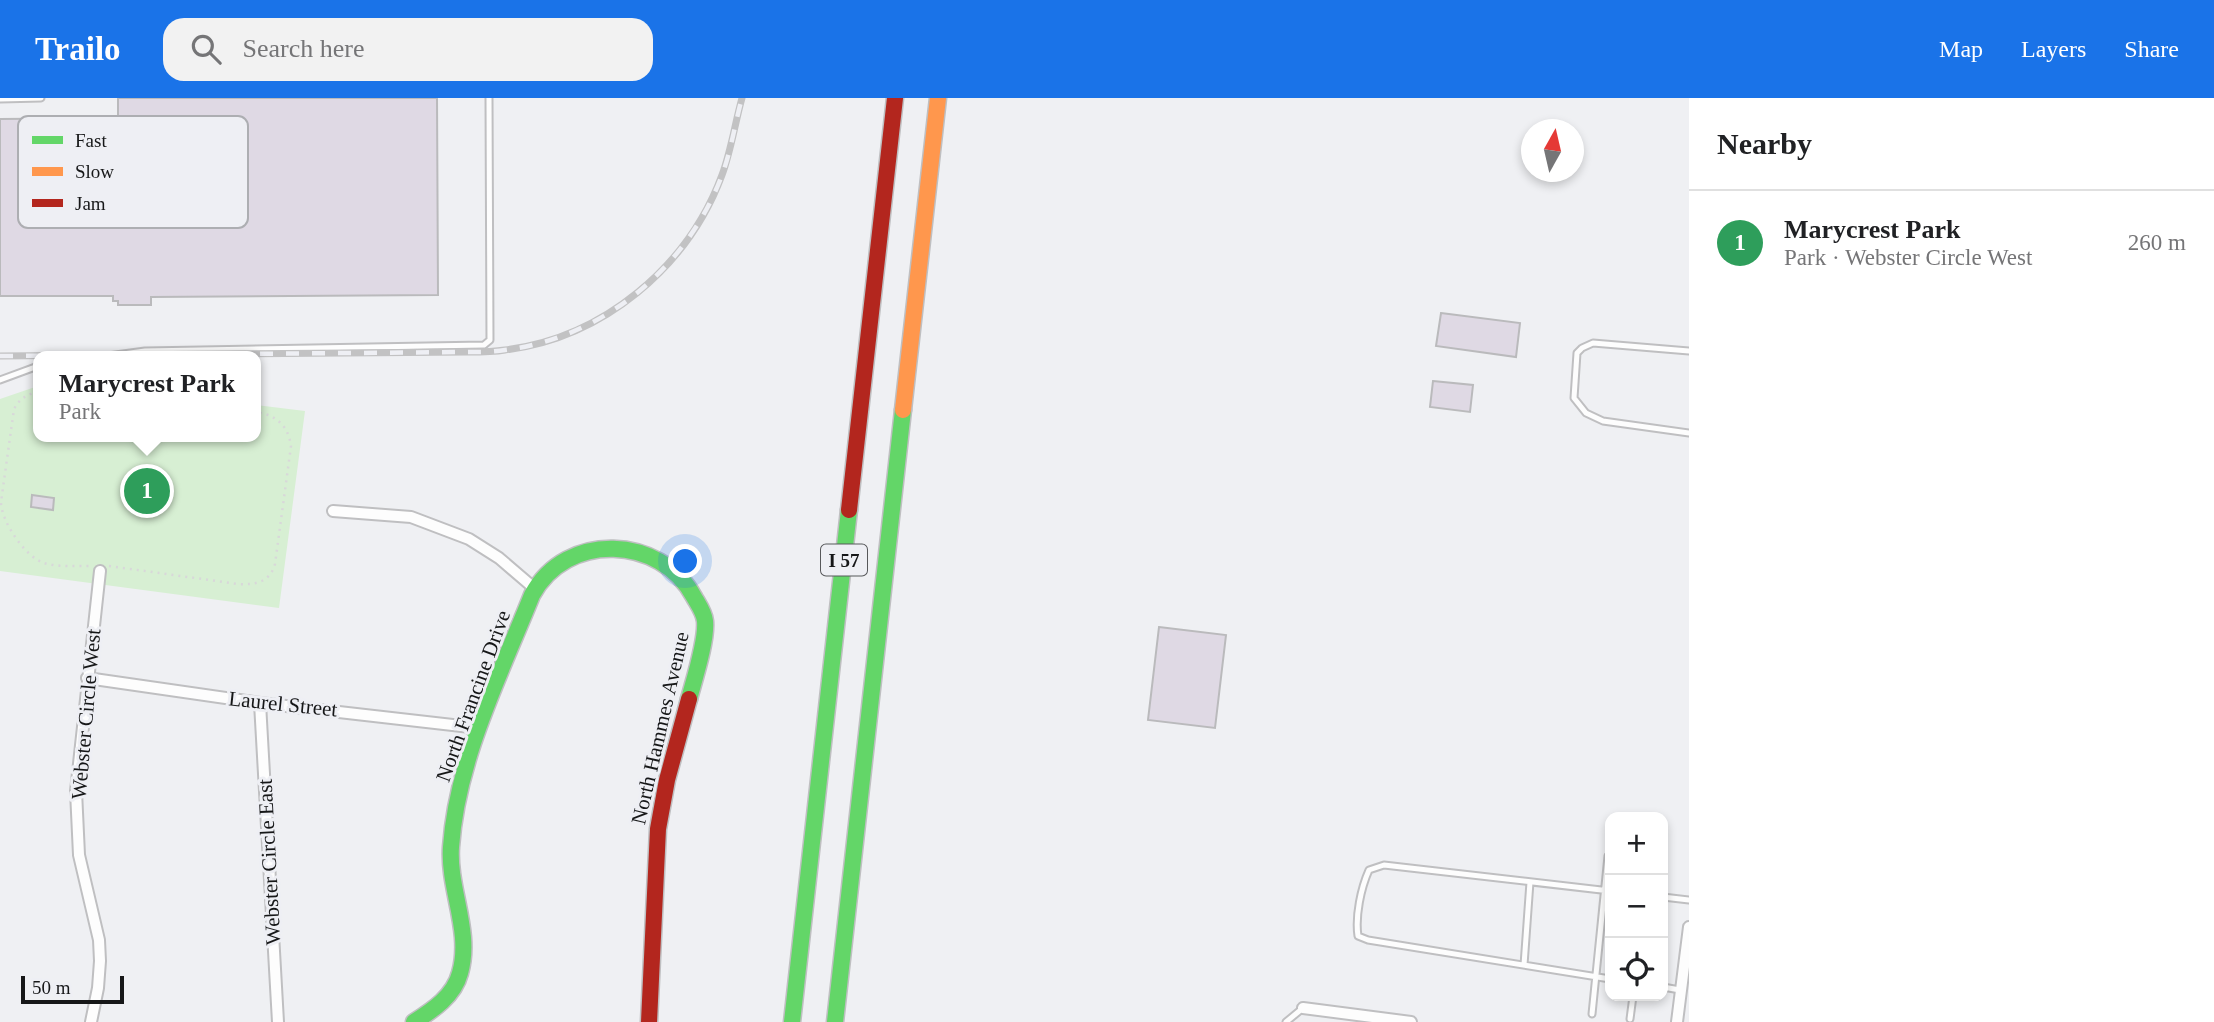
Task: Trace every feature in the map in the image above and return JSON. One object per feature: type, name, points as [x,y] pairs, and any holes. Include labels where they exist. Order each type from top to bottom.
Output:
[{"type":"main road","name":"I 57","points":[[792,1022],[895,98]]},
{"type":"main road","name":"I 57","points":[[835,1022],[938,98]]},
{"type":"main road","name":"North Francine Drive","points":[[414,1022],[438,1006],[457,985],[462,968],[464,933],[453,877],[451,849],[459,794],[479,728],[534,588],[559,564],[585,550],[613,548],[647,553]]},
{"type":"main road","name":"North Hammes Avenue","points":[[647,553],[675,568],[692,590],[705,620],[700,657],[661,801],[656,844],[649,1022]]},
{"type":"street","points":[[333,510],[411,517],[446,530],[469,539],[499,558],[534,588]]},
{"type":"street","name":"Webster Circle West","points":[[90,1022],[98,988],[99,940],[79,855],[76,791],[98,568]]},
{"type":"street","name":"Laurel Street","points":[[87,678],[479,728]]},
{"type":"street","name":"Webster Circle East","points":[[260,702],[278,1022]]},
{"type":"street","points":[[1677,1022],[1689,927]]},
{"type":"street","points":[[1303,1008],[1411,1022]]},
{"type":"lane","points":[[0,99],[41,98]]},
{"type":"lane","points":[[145,351],[484,345],[490,340],[489,98]]},
{"type":"lane","points":[[1689,351],[1593,343],[1577,353],[1574,398],[1586,413],[1602,421],[1689,433]]},
{"type":"lane","points":[[0,380],[33,368]]},
{"type":"lane","points":[[1605,890],[1384,865],[1369,870],[1357,927],[1358,936],[1368,940],[1605,978]]},
{"type":"lane","points":[[1524,965],[1531,881]]},
{"type":"lane","points":[[1668,898],[1689,900]]},
{"type":"lane","points":[[1592,1014],[1605,912]]},
{"type":"lane","points":[[1668,989],[1681,990]]},
{"type":"lane","points":[[1630,1019],[1632,1001]]},
{"type":"lane","points":[[1286,1022],[1303,1008]]},
{"type":"path","points":[[33,393],[18,402],[14,409],[1,502],[2,515],[27,552],[37,559],[60,565],[239,584],[254,584],[268,578],[275,564],[291,446],[284,426],[275,418],[261,414]]},
{"type":"green space","points":[[33,388],[33,442],[261,442],[261,406],[305,411],[279,608],[0,571],[0,399]]},
{"type":"building","points":[[118,98],[437,98],[438,295],[151,297],[151,305],[118,305],[118,301],[113,301],[113,296],[0,296],[0,119],[18,119],[18,228],[248,228],[248,116],[118,116]]},
{"type":"building","points":[[1441,313],[1520,323],[1516,357],[1436,346]]},
{"type":"building","points":[[1433,381],[1473,385],[1470,412],[1430,407]]},
{"type":"building","points":[[32,495],[54,498],[53,510],[31,507]]},
{"type":"building","points":[[1159,627],[1226,635],[1215,728],[1148,720]]},
{"type":"railway","points":[[261,354],[505,350],[541,343],[575,331],[608,314],[664,268],[688,239],[707,208],[722,175],[742,98]]},
{"type":"railway","points":[[0,356],[33,356]]},
{"type":"traffic: fast","points":[[835,1022],[903,410]]},
{"type":"traffic: fast","points":[[792,1022],[849,510]]},
{"type":"traffic: fast","points":[[414,1022],[448,995],[460,973],[463,957],[462,926],[451,863],[455,814],[482,718],[532,595],[547,574],[567,560],[589,551],[613,549],[637,552],[660,562],[679,576],[699,605],[705,621],[702,649],[689,699]]},
{"type":"traffic: slow","points":[[903,410],[938,98]]},
{"type":"traffic: jam","points":[[849,510],[895,98]]},
{"type":"traffic: jam","points":[[649,1022],[658,829],[667,780],[689,699]]},
{"type":"place","name":"Marycrest Park","points":[[147,491]]}]
